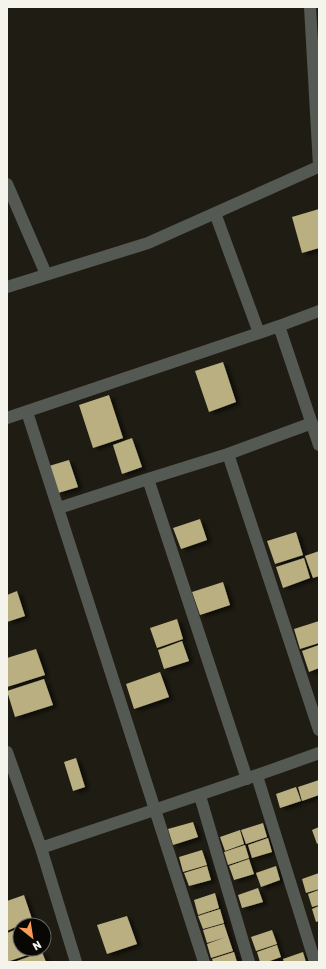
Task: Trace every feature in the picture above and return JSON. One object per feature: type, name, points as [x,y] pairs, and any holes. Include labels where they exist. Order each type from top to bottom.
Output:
[{"type":"street","points":[[7,287],[148,243],[318,166],[315,28],[310,7]]},
{"type":"street","points":[[7,184],[46,274]]},
{"type":"street","points":[[215,213],[260,333]]},
{"type":"street","points":[[7,418],[260,333],[319,311]]},
{"type":"street","points":[[279,326],[319,445]]},
{"type":"street","points":[[27,412],[204,962]]},
{"type":"street","points":[[59,508],[228,454],[312,423]]},
{"type":"street","points":[[228,454],[319,730]]},
{"type":"street","points":[[148,479],[315,962]]},
{"type":"street","points":[[7,752],[10,773],[41,848],[76,962]]},
{"type":"street","points":[[41,848],[200,796],[319,753]]},
{"type":"street","points":[[200,796],[249,962]]},
{"type":"building","points":[[319,209],[319,248],[302,253],[292,217]]},
{"type":"building","points":[[223,362],[236,402],[209,412],[195,371]]},
{"type":"building","points":[[109,395],[123,438],[93,448],[79,405]]},
{"type":"building","points":[[132,438],[142,467],[122,474],[113,445]]},
{"type":"building","points":[[69,460],[78,487],[58,493],[49,466]]},
{"type":"building","points":[[200,519],[207,540],[181,549],[173,528]]},
{"type":"building","points":[[296,532],[303,555],[275,564],[267,541]]},
{"type":"building","points":[[319,551],[319,576],[313,578],[305,556]]},
{"type":"building","points":[[304,558],[310,578],[283,588],[276,567]]},
{"type":"building","points":[[223,582],[230,605],[200,615],[192,592]]},
{"type":"building","points":[[17,591],[25,616],[7,622],[7,595]]},
{"type":"building","points":[[177,619],[183,639],[157,648],[150,628]]},
{"type":"building","points":[[319,621],[319,643],[300,649],[294,629]]},
{"type":"building","points":[[182,641],[189,661],[164,669],[158,650]]},
{"type":"building","points":[[319,645],[319,668],[309,672],[302,651]]},
{"type":"building","points":[[36,649],[45,675],[7,687],[7,658]]},
{"type":"building","points":[[160,672],[169,697],[134,709],[126,684]]},
{"type":"building","points":[[44,679],[53,705],[15,717],[7,691]]},
{"type":"building","points":[[76,758],[85,787],[73,791],[64,762]]},
{"type":"building","points":[[319,780],[319,795],[302,801],[298,787]]},
{"type":"building","points":[[296,787],[301,801],[280,808],[276,794]]},
{"type":"building","points":[[193,822],[198,837],[173,845],[168,829]]},
{"type":"building","points":[[263,823],[267,837],[246,844],[241,830]]},
{"type":"building","points":[[319,827],[319,843],[317,844],[312,830]]},
{"type":"building","points":[[240,830],[244,844],[225,851],[220,837]]},
{"type":"building","points":[[268,838],[272,852],[252,858],[248,845]]},
{"type":"building","points":[[245,845],[249,858],[228,865],[224,852]]},
{"type":"building","points":[[202,850],[207,865],[183,872],[179,857]]},
{"type":"building","points":[[249,859],[254,874],[234,880],[229,866]]},
{"type":"building","points":[[207,866],[211,880],[189,886],[184,873]]},
{"type":"building","points":[[276,866],[280,880],[261,887],[256,873]]},
{"type":"building","points":[[319,873],[319,889],[306,893],[302,879]]},
{"type":"building","points":[[258,888],[263,902],[242,908],[238,895]]},
{"type":"building","points":[[319,890],[319,905],[312,907],[308,894]]},
{"type":"building","points":[[215,893],[219,908],[198,915],[194,900]]},
{"type":"building","points":[[24,895],[31,917],[12,917],[12,929],[7,931],[7,901]]},
{"type":"building","points":[[319,906],[319,921],[316,922],[312,909]]},
{"type":"building","points":[[220,909],[224,923],[203,929],[198,916]]},
{"type":"building","points":[[127,916],[137,944],[107,954],[97,925]]},
{"type":"building","points":[[224,924],[233,951],[211,958],[207,944],[226,937],[207,943],[203,930]]},
{"type":"building","points":[[272,930],[277,944],[256,951],[251,937]]},
{"type":"building","points":[[12,931],[12,957],[22,957],[7,962],[7,933]]},
{"type":"building","points":[[277,945],[281,957],[267,962],[260,962],[257,952]]},
{"type":"building","points":[[234,952],[237,962],[213,962],[212,959]]},
{"type":"building","points":[[303,952],[306,962],[284,962],[283,959]]},
{"type":"building","points":[[28,957],[44,957],[46,962],[14,962]]}]
